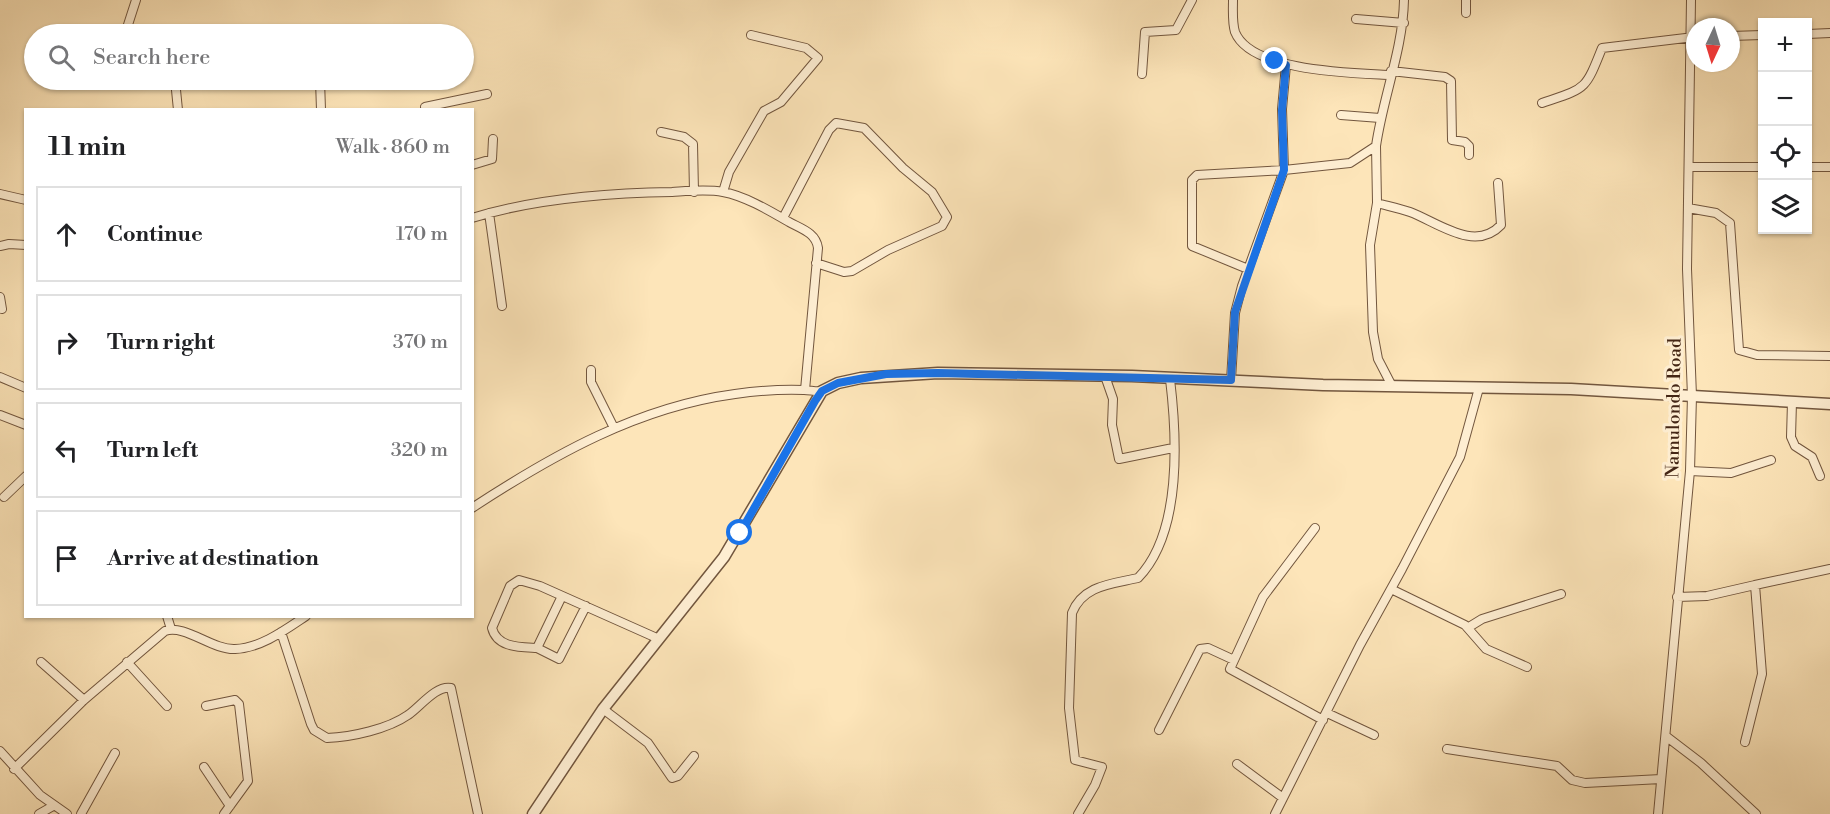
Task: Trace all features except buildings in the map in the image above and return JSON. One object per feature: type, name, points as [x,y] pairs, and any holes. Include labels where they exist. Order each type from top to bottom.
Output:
[{"type":"street","points":[[128,24],[136,0]]},
{"type":"street","points":[[1142,74],[1145,32],[1176,30],[1192,0]]},
{"type":"street","points":[[1233,0],[1233,22],[1240,39],[1286,65],[1445,77],[1451,81],[1452,140],[1465,142],[1469,146],[1469,154]]},
{"type":"street","points":[[1392,386],[1378,359],[1373,332],[1370,245],[1377,203],[1376,146],[1390,73],[1404,23],[1404,0]]},
{"type":"street","points":[[1466,0],[1466,13]]},
{"type":"street","name":"Namulondo Road","points":[[1691,0],[1692,18]]},
{"type":"street","points":[[1356,19],[1404,23]]},
{"type":"street","points":[[1812,34],[1830,33]]},
{"type":"street","points":[[723,192],[729,172],[764,111],[781,102],[818,58],[806,48],[751,35]]},
{"type":"street","points":[[1740,36],[1758,35]]},
{"type":"street","points":[[1542,103],[1577,92],[1586,84],[1602,48],[1686,38]]},
{"type":"street","points":[[1231,380],[1235,312],[1248,268],[1284,170],[1282,110],[1286,65]]},
{"type":"street","name":"Namulondo Road","points":[[1658,814],[1667,737],[1677,597],[1690,471],[1692,396],[1688,208],[1692,72]]},
{"type":"street","points":[[176,90],[178,108]]},
{"type":"street","points":[[320,90],[321,108]]},
{"type":"street","points":[[425,108],[486,94]]},
{"type":"street","points":[[1341,116],[1380,118]]},
{"type":"street","points":[[783,218],[828,130],[836,123],[864,128],[903,168],[932,192],[947,217],[942,226],[888,250],[852,271],[844,272],[816,263]]},
{"type":"street","points":[[661,132],[684,137],[693,144],[694,192]]},
{"type":"street","points":[[474,164],[492,159],[494,139]]},
{"type":"street","points":[[1248,268],[1192,246],[1192,180],[1197,175],[1284,170],[1350,163],[1376,146]]},
{"type":"street","points":[[1689,167],[1758,167]]},
{"type":"street","points":[[1812,167],[1830,167]]},
{"type":"street","points":[[1377,203],[1408,211],[1468,237],[1487,235],[1501,225],[1498,183]]},
{"type":"street","points":[[474,217],[489,213],[629,193],[723,192],[783,218],[813,235],[818,248],[805,390]]},
{"type":"street","points":[[0,194],[24,200]]},
{"type":"street","points":[[1688,208],[1716,213],[1730,223],[1739,350],[1757,354],[1830,356]]},
{"type":"street","points":[[489,213],[502,306]]},
{"type":"street","points":[[0,246],[24,245]]},
{"type":"street","points":[[0,297],[2,309]]},
{"type":"street","points":[[591,370],[593,385],[614,428]]},
{"type":"street","points":[[474,507],[586,440],[614,428],[681,406],[735,394],[822,391],[850,381],[894,374],[1231,380],[1692,396],[1830,404]]},
{"type":"street","points":[[1105,376],[1113,399],[1112,425],[1119,459],[1173,448]]},
{"type":"street","points":[[0,377],[24,387]]},
{"type":"street","points":[[1078,814],[1095,785],[1102,767],[1076,760],[1069,708],[1072,614],[1078,601],[1094,589],[1138,578],[1156,550],[1170,506],[1173,483],[1170,379]]},
{"type":"street","points":[[1275,814],[1360,645],[1460,457],[1479,388]]},
{"type":"street","points":[[533,814],[603,709],[724,557],[822,391]]},
{"type":"street","points":[[1792,402],[1791,437],[1795,446],[1812,457],[1820,476]]},
{"type":"street","points":[[0,415],[24,424]]},
{"type":"street","points":[[1690,471],[1731,473],[1771,460]]},
{"type":"street","points":[[4,497],[24,478]]},
{"type":"street","points":[[1315,528],[1263,597],[1230,667],[1232,672],[1325,717],[1374,735]]},
{"type":"street","points":[[1677,597],[1707,596],[1830,569]]},
{"type":"street","points":[[586,606],[559,659],[537,648],[507,644],[494,634],[492,628],[510,586],[519,580],[586,606],[659,639]]},
{"type":"street","points":[[1745,742],[1762,674],[1755,585]]},
{"type":"street","points":[[1391,589],[1469,627],[1486,649],[1527,667]]},
{"type":"street","points":[[1469,627],[1482,618],[1561,594]]},
{"type":"street","points":[[537,648],[562,596]]},
{"type":"street","points":[[168,618],[171,629]]},
{"type":"street","points":[[14,769],[84,700],[160,634],[171,629],[209,644],[234,649],[257,644],[303,618]]},
{"type":"street","points":[[281,632],[311,724],[314,730],[327,738],[394,722],[407,716],[441,688],[451,688],[477,814]]},
{"type":"street","points":[[1159,730],[1200,649],[1208,648],[1234,660]]},
{"type":"street","points":[[41,662],[84,700]]},
{"type":"street","points":[[127,662],[166,706]]},
{"type":"street","points":[[207,706],[235,700],[239,704],[248,781],[224,814]]},
{"type":"street","points":[[603,709],[648,743],[672,778],[678,776],[694,756]]},
{"type":"street","points":[[1667,737],[1701,763],[1756,814]]},
{"type":"street","points":[[1447,749],[1557,766],[1572,780],[1584,783],[1661,779]]},
{"type":"street","points":[[0,751],[14,769],[53,806],[67,814]]},
{"type":"street","points":[[81,814],[115,753]]},
{"type":"street","points":[[1237,764],[1283,798]]},
{"type":"street","points":[[204,767],[230,806]]},
{"type":"street","points":[[39,814],[53,806]]},
{"type":"route","points":[[740,533],[815,401],[822,391],[838,383],[886,374],[938,373],[1231,380],[1235,312],[1242,286],[1284,170],[1285,138],[1282,110],[1286,65],[1275,61]]}]
